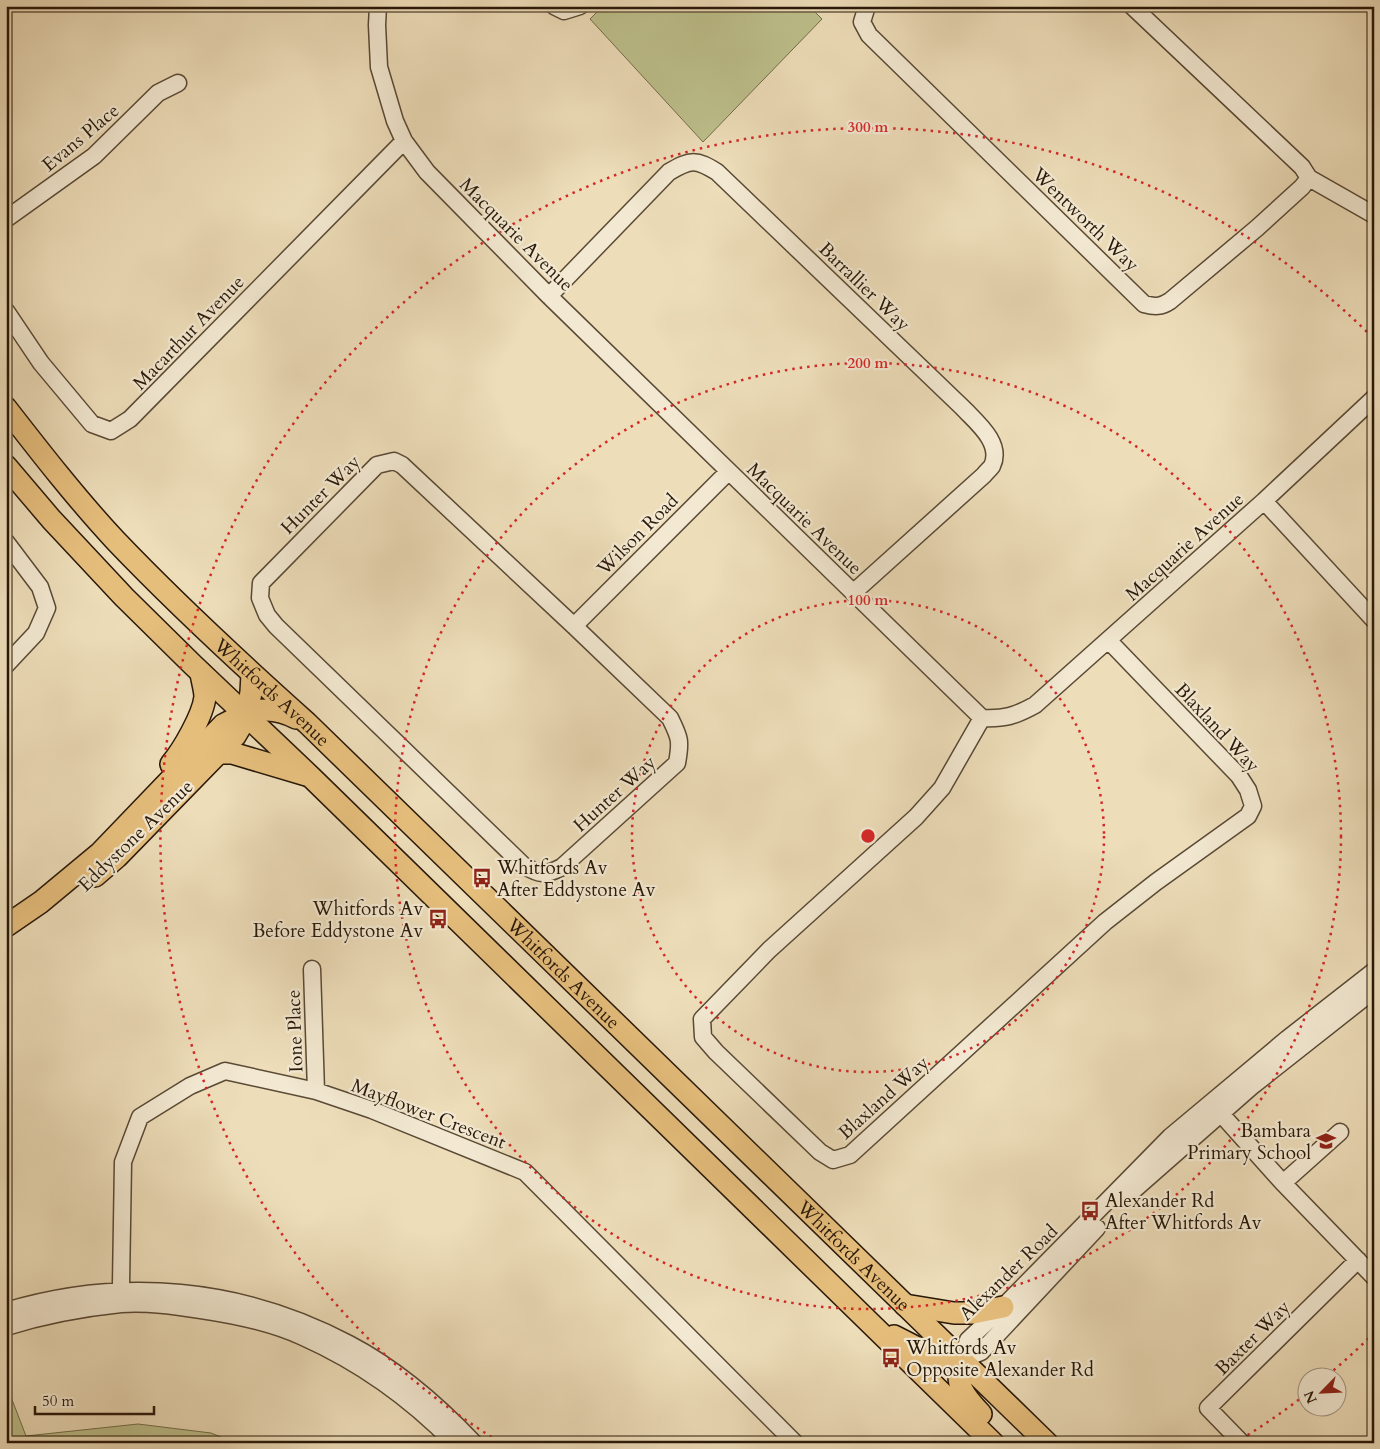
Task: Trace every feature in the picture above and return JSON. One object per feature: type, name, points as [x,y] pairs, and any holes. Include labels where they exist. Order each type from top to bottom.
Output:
[{"type":"main road","name":"Whitfords Avenue","points":[[6,408],[114,538],[252,674],[307,723],[1047,1443]]},
{"type":"main road","name":"Whitfords Avenue","points":[[6,466],[124,597],[201,674],[246,714],[311,777],[993,1443]]},
{"type":"main road","points":[[100,852],[102,842],[176,759],[189,737],[205,697],[201,674]]},
{"type":"main road","name":"Eddystone Avenue","points":[[6,941],[83,887],[110,863],[220,753],[235,736],[246,714],[252,674]]},
{"type":"main road","name":"Eddystone Avenue","points":[[6,926],[55,891],[100,852],[223,725],[246,714],[264,709],[287,713],[307,723]]},
{"type":"main road","points":[[220,753],[239,755],[311,777]]},
{"type":"main road","points":[[905,1305],[954,1313],[973,1313],[1003,1307]]},
{"type":"main road","points":[[872,1324],[943,1362],[951,1363],[962,1360]]},
{"type":"main road","points":[[962,1360],[958,1370],[958,1380],[964,1394],[1007,1443]]},
{"type":"street","name":"Macquarie Avenue","points":[[378,6],[379,67],[395,122],[404,140],[427,172],[549,296],[982,718],[1003,718],[1017,715],[1035,705],[1264,501],[1374,398]]},
{"type":"street","points":[[554,6],[564,11],[580,6]]},
{"type":"street","name":"Wentworth Way","points":[[867,6],[862,22],[869,35],[1144,304],[1152,307],[1163,306],[1170,301],[1270,216],[1302,187],[1309,178]]},
{"type":"street","points":[[1132,6],[1302,167],[1309,178],[1374,215]]},
{"type":"street","name":"Evans Place","points":[[6,219],[94,156],[158,93],[178,83]]},
{"type":"street","name":"Macarthur Avenue","points":[[6,311],[41,363],[92,424],[111,431],[130,419],[404,140]]},
{"type":"street","name":"Barrallier Way","points":[[549,296],[669,172],[685,162],[698,161],[717,172],[963,408],[990,437],[994,450],[992,465],[984,475],[854,592]]},
{"type":"street","name":"Hunter Way","points":[[394,461],[402,465],[574,626],[670,718],[681,743],[677,763],[562,867],[550,874],[537,874],[523,865],[267,616],[260,598],[261,583],[368,473],[377,465],[394,461]]},
{"type":"street","name":"Wilson Road","points":[[574,626],[728,472]]},
{"type":"street","points":[[1264,501],[1374,620]]},
{"type":"street","points":[[6,542],[40,587],[47,608],[36,633],[6,666]]},
{"type":"street","name":"Blaxland Way","points":[[982,718],[942,788],[916,817],[769,950],[702,1019],[703,1037],[716,1052],[820,1152],[833,1160],[850,1155],[1105,922],[1156,882],[1248,816],[1253,806],[1248,790],[1239,776],[1109,641]]},
{"type":"street","name":"Ione Place","points":[[312,969],[316,1092]]},
{"type":"street","name":"Alexander Road","points":[[962,1360],[981,1352],[1125,1198],[1216,1108],[1326,1007],[1374,971]]},
{"type":"street","name":"Alexander Road","points":[[962,1360],[968,1340],[1003,1307],[1170,1137],[1216,1108],[1374,990]]},
{"type":"street","name":"Mayflower Crescent","points":[[122,1297],[123,1162],[140,1117],[190,1086],[225,1071],[316,1092],[390,1117],[525,1172],[795,1443]]},
{"type":"street","points":[[1216,1108],[1283,1183],[1374,1277]]},
{"type":"street","points":[[1283,1183],[1340,1132]]},
{"type":"street","name":"Baxter Way","points":[[1242,1443],[1208,1408],[1358,1260]]},
{"type":"street","points":[[6,1327],[42,1316],[154,1290],[236,1301],[302,1321],[350,1344],[401,1378],[429,1400],[474,1443]]},
{"type":"street","points":[[6,1311],[65,1297],[122,1297],[254,1320],[301,1336],[340,1355],[389,1387],[432,1420],[454,1443]]},
{"type":"green space","points":[[603,6],[809,6],[822,19],[703,142],[590,19]]},
{"type":"green space","points":[[6,1384],[26,1436],[138,1424],[211,1433],[236,1443],[6,1443]]},
{"type":"place","name":"Whitfords Av After Eddystone Av","points":[[482,878]]},
{"type":"place","name":"Whitfords Av Before Eddystone Av","points":[[438,919]]},
{"type":"place","name":"Bambara Primary School","points":[[1326,1141]]},
{"type":"place","name":"Alexander Rd After Whitfords Av","points":[[1090,1211]]},
{"type":"place","name":"Whitfords Av Opposite Alexander Rd","points":[[891,1358]]}]
